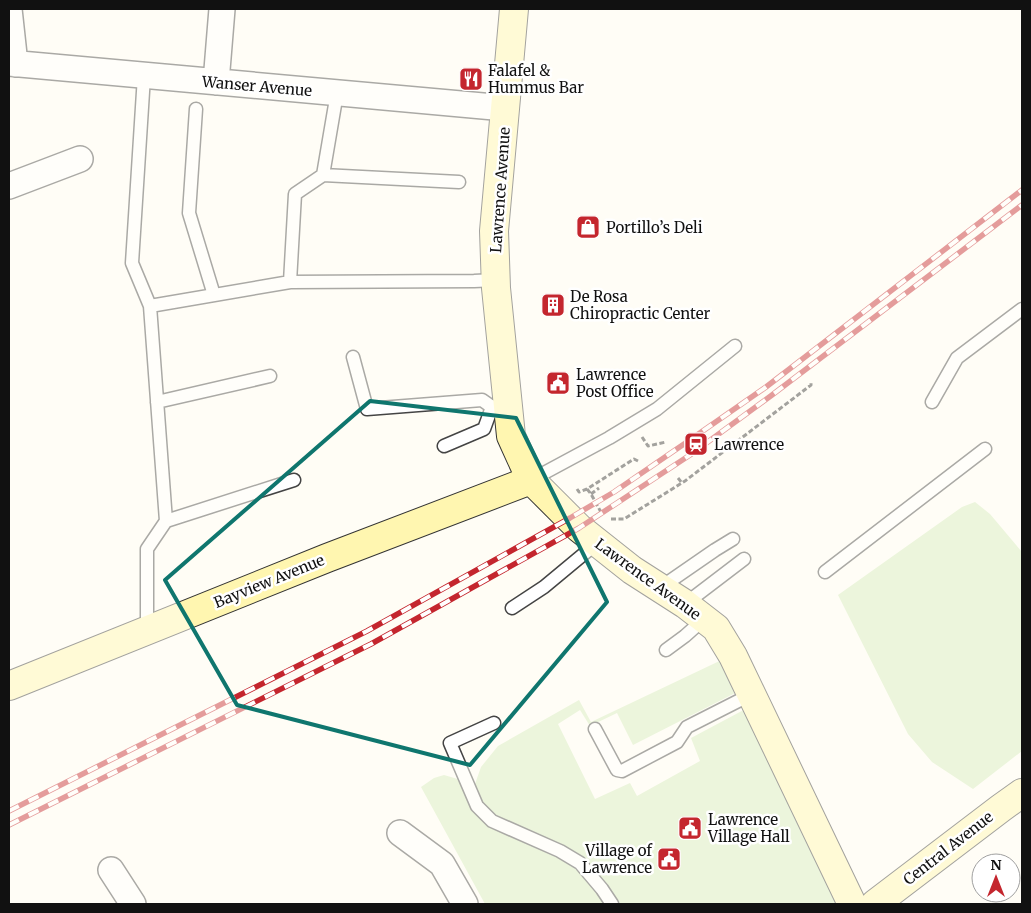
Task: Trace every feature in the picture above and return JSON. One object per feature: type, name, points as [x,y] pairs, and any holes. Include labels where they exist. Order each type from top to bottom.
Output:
[{"type":"street","points":[[9,9],[12,63]]},
{"type":"street","points":[[216,82],[222,9]]},
{"type":"street","name":"Lawrence Avenue","points":[[514,9],[494,231],[501,406],[512,436],[530,480],[579,528],[601,530],[632,570],[716,628],[733,656],[752,694],[852,904]]},
{"type":"street","name":"Wanser Avenue","points":[[12,63],[505,108]]},
{"type":"street","points":[[9,186],[80,159]]},
{"type":"street","name":"Bayview Avenue","points":[[9,686],[327,558],[530,480]]},
{"type":"street","name":"Central Avenue","points":[[875,904],[1022,793]]},
{"type":"street","points":[[400,833],[442,864],[465,904]]},
{"type":"street","points":[[112,870],[133,904]]},
{"type":"lane","points":[[144,76],[132,263],[150,306],[166,521]]},
{"type":"lane","points":[[323,175],[336,93]]},
{"type":"lane","points":[[196,109],[189,213],[214,295]]},
{"type":"lane","points":[[290,282],[296,194],[323,175],[459,182]]},
{"type":"lane","points":[[150,306],[290,282],[496,280]]},
{"type":"lane","points":[[932,402],[956,358],[1022,309]]},
{"type":"lane","points":[[530,480],[609,438],[657,409],[735,346]]},
{"type":"lane","points":[[353,357],[367,409],[482,400],[501,406],[484,428],[444,446]]},
{"type":"lane","points":[[157,402],[270,376]]},
{"type":"lane","points":[[824,572],[985,449]]},
{"type":"lane","points":[[147,631],[147,548],[166,521],[294,480]]},
{"type":"lane","points":[[512,608],[544,587],[601,530]]},
{"type":"lane","points":[[660,588],[732,539]]},
{"type":"lane","points":[[666,650],[685,636],[694,611],[744,559]]},
{"type":"lane","points":[[595,729],[617,770],[622,771],[677,742],[687,727],[752,694]]},
{"type":"lane","points":[[494,723],[450,743],[477,806],[492,821],[560,851],[580,863],[612,904]]},
{"type":"path","points":[[614,517],[624,519],[682,483],[811,385],[811,382]]},
{"type":"path","points":[[652,446],[666,442]]},
{"type":"path","points":[[575,488],[579,492],[587,489],[634,459],[638,460]]},
{"type":"path","points":[[678,478],[682,483]]},
{"type":"path","points":[[591,494],[599,488]]},
{"type":"path","points":[[587,489],[591,494],[601,530]]},
{"type":"highlighted area","points":[[370,401],[516,418],[607,602],[470,765],[237,705],[165,580]]},
{"type":"green space","points":[[975,502],[990,514],[1022,552],[1022,751],[973,789],[932,762],[908,734],[838,595],[962,507]]},
{"type":"green space","points":[[730,656],[745,688],[633,745],[617,713],[590,726],[580,710],[558,724],[595,799],[630,783],[637,796],[700,761],[691,738],[753,705],[848,904],[485,904],[421,787],[434,778],[444,775],[475,784],[481,767],[498,746],[579,700],[591,722]]},
{"type":"railway","points":[[9,811],[367,631],[614,492],[766,387],[1022,190]]},
{"type":"railway","points":[[9,825],[371,644],[579,528],[690,455],[1022,205]]},
{"type":"place","name":"Falafel & Hummus Bar","points":[[471,79]]},
{"type":"place","name":"Portillo’s Deli","points":[[588,227]]},
{"type":"place","name":"De Rosa Chiropractic Center","points":[[553,305]]},
{"type":"place","name":"Lawrence Post Office","points":[[558,383]]},
{"type":"place","name":"Lawrence","points":[[696,444]]},
{"type":"place","name":"Lawrence Village Hall","points":[[690,828]]},
{"type":"place","name":"Village of Lawrence","points":[[669,859]]}]
